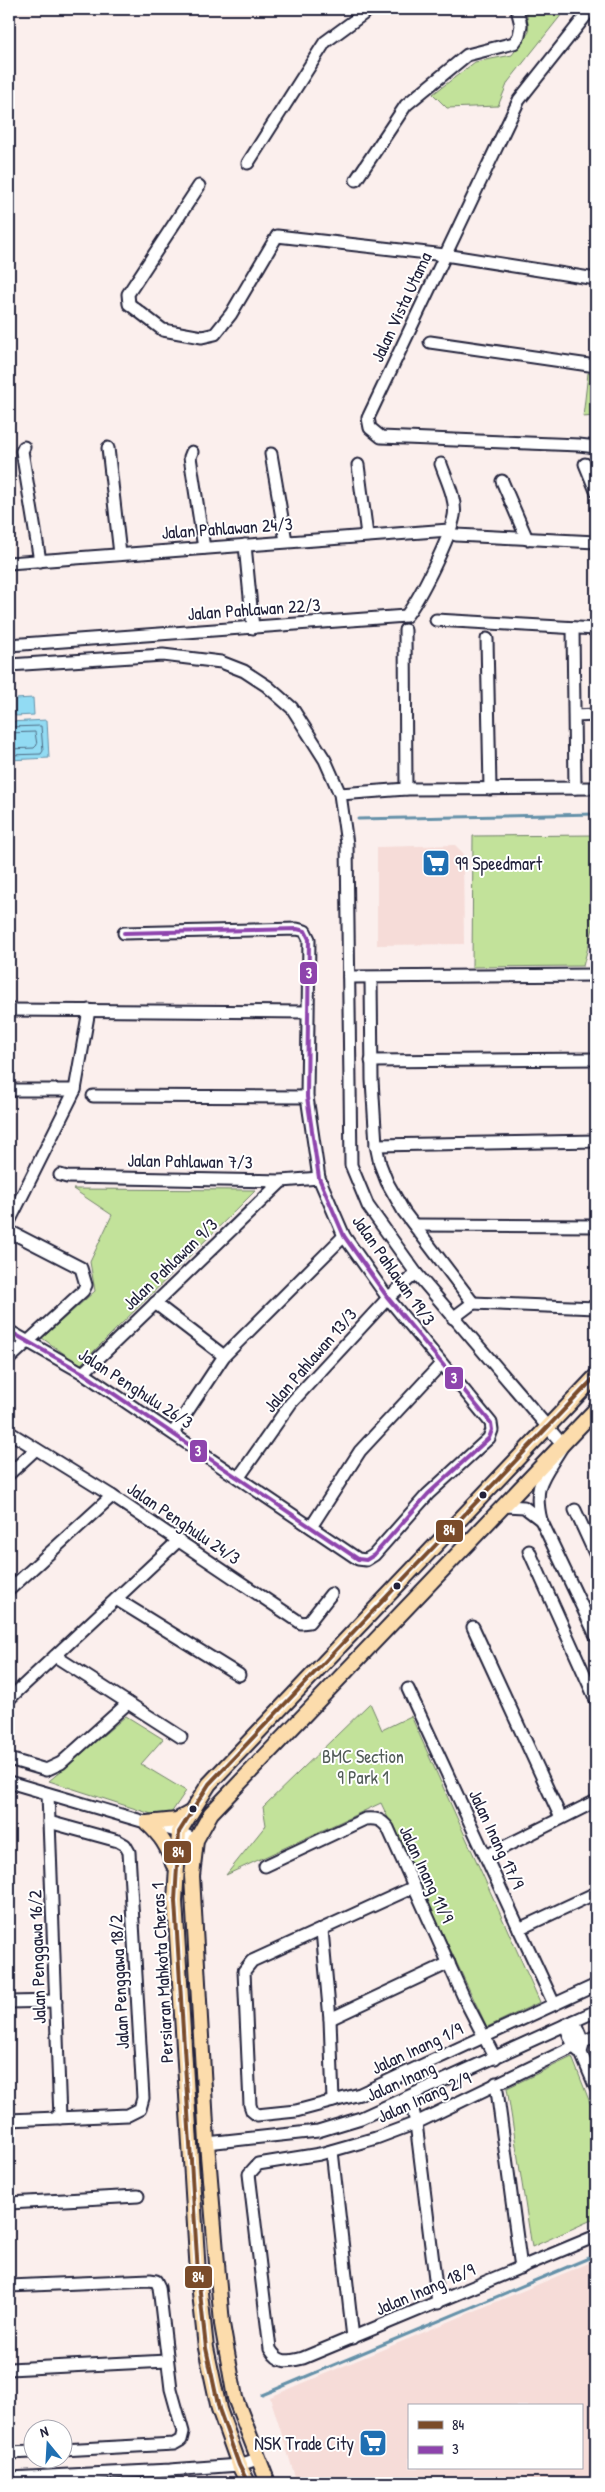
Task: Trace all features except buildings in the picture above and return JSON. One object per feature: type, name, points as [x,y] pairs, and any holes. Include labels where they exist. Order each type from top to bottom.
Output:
[{"type":"main road","name":"Persiaran Mahkota Cheras 1","points":[[248,2483],[239,2465],[219,2409],[206,2348],[193,2195],[175,1910],[179,1832],[209,1784],[548,1429],[596,1376]]},
{"type":"main road","name":"Persiaran Mahkota Cheras 1","points":[[268,2483],[236,2398],[222,2324],[207,2143],[192,1876],[196,1840],[211,1813],[596,1409]]},
{"type":"main road","points":[[148,1823],[177,1820],[190,1813]]},
{"type":"main road","points":[[148,1823],[168,1848],[176,1873]]},
{"type":"street","points":[[248,163],[325,42],[370,9]]},
{"type":"street","points":[[356,180],[406,104],[467,55],[514,43],[519,36],[520,24],[517,9]]},
{"type":"street","name":"Jalan Vista Utama","points":[[591,9],[519,100],[369,413],[368,424],[373,432],[381,437],[596,447]]},
{"type":"street","points":[[199,186],[128,294],[129,304],[163,330],[202,337],[215,334],[231,314],[278,236],[445,255],[596,279]]},
{"type":"street","points":[[430,342],[596,366]]},
{"type":"street","points":[[24,447],[22,451],[40,560]]},
{"type":"street","points":[[108,448],[120,554]]},
{"type":"street","points":[[192,452],[190,457],[204,548]]},
{"type":"street","points":[[271,454],[286,541]]},
{"type":"street","points":[[441,464],[450,489],[454,514],[452,532]]},
{"type":"street","points":[[585,464],[596,491]]},
{"type":"street","points":[[358,466],[368,535]]},
{"type":"street","points":[[502,481],[527,539]]},
{"type":"street","name":"Jalan Pahlawan 24/3","points":[[9,563],[368,535],[452,532],[527,539],[596,542]]},
{"type":"street","name":"Jalan Pahlawan 22/3","points":[[9,645],[406,616],[416,602],[452,532]]},
{"type":"street","points":[[245,545],[253,628]]},
{"type":"street","points":[[436,620],[596,629]]},
{"type":"street","points":[[573,628],[576,788]]},
{"type":"street","points":[[405,630],[406,789]]},
{"type":"street","points":[[486,640],[490,789]]},
{"type":"street","points":[[9,666],[163,655],[221,662],[244,671],[267,686],[292,708],[325,760],[340,794],[347,844],[351,1165],[368,1206],[416,1273],[563,1445],[538,1489],[537,1501],[541,1520],[596,1636]]},
{"type":"street","points":[[575,716],[596,715]]},
{"type":"street","points":[[340,794],[406,789],[596,788]]},
{"type":"street","name":"Jalan Pahlawan 19/3","points":[[124,933],[297,929],[306,931],[308,939],[307,1098],[319,1178],[344,1236],[388,1298],[491,1423],[492,1430],[489,1438],[428,1494],[374,1555],[366,1560]]},
{"type":"street","points":[[348,977],[596,975]]},
{"type":"street","points":[[370,978],[371,1061],[376,1145],[387,1182],[404,1212],[473,1303]]},
{"type":"street","points":[[9,1010],[307,1012]]},
{"type":"street","points":[[9,1222],[75,1090],[89,1010]]},
{"type":"street","points":[[371,1061],[596,1059]]},
{"type":"street","points":[[9,1090],[75,1090]]},
{"type":"street","points":[[93,1096],[307,1098]]},
{"type":"street","points":[[376,1145],[596,1141]]},
{"type":"street","name":"Jalan Pahlawan 7/3","points":[[60,1175],[67,1177],[282,1181],[319,1178]]},
{"type":"street","name":"Jalan Pahlawan 9/3","points":[[83,1373],[282,1181]]},
{"type":"street","points":[[415,1225],[596,1226]]},
{"type":"street","points":[[9,1231],[81,1268],[86,1285],[84,1291],[9,1360]]},
{"type":"street","points":[[173,1434],[224,1356],[344,1236]]},
{"type":"street","name":"Jalan Pahlawan 13/3","points":[[239,1477],[291,1403],[388,1298],[416,1273]]},
{"type":"street","points":[[155,1303],[224,1356]]},
{"type":"street","points":[[453,1318],[473,1303],[596,1308]]},
{"type":"street","name":"Jalan Penghulu 26/3","points":[[9,1331],[83,1373],[239,1477],[311,1528],[358,1559],[366,1560]]},
{"type":"street","points":[[311,1528],[360,1450],[441,1364]]},
{"type":"street","name":"Jalan Penghulu 24/3","points":[[9,1432],[112,1496],[301,1623],[309,1622],[332,1594]]},
{"type":"street","points":[[9,1474],[36,1449]]},
{"type":"street","points":[[9,1590],[112,1496]]},
{"type":"street","points":[[505,1506],[524,1507],[541,1520]]},
{"type":"street","points":[[575,1510],[596,1556]]},
{"type":"street","points":[[9,1699],[179,1540]]},
{"type":"street","points":[[528,1551],[596,1700]]},
{"type":"street","points":[[116,1599],[239,1675]]},
{"type":"street","points":[[473,1627],[560,1818]]},
{"type":"street","points":[[55,1656],[182,1737]]},
{"type":"street","name":"Jalan Inang 17/9","points":[[408,1689],[554,2004]]},
{"type":"street","points":[[9,1758],[46,1770],[61,1763],[128,1703]]},
{"type":"street","points":[[9,1782],[179,1832],[196,1840]]},
{"type":"street","name":"Jalan Penggawa 16/2","points":[[48,1794],[60,2118]]},
{"type":"street","points":[[486,1856],[596,1801]]},
{"type":"street","name":"Jalan Inang 11/9","points":[[266,1866],[365,1818],[375,1818],[388,1828],[449,1963],[495,2058]]},
{"type":"street","name":"Jalan Penggawa 18/2","points":[[50,1822],[118,1841],[125,1845],[129,1852],[143,2098],[140,2109],[128,2115],[60,2118]]},
{"type":"street","points":[[333,2101],[330,2019],[322,1930],[414,1887]]},
{"type":"street","points":[[519,1928],[596,1893]]},
{"type":"street","name":"Jalan Inang 1/9","points":[[322,1930],[252,1961],[244,1971],[250,2105],[252,2111],[257,2115],[296,2110],[360,2094],[596,1985]]},
{"type":"street","points":[[330,2019],[449,1963]]},
{"type":"street","points":[[9,2002],[56,2001]]},
{"type":"street","name":"Jalan Inang","points":[[207,2143],[318,2131],[361,2118],[596,2011]]},
{"type":"street","points":[[570,2023],[596,2088]]},
{"type":"street","name":"Jalan Inang 2/9","points":[[270,2349],[249,2174],[258,2164],[332,2151],[416,2123],[496,2083],[579,2047],[596,2036]]},
{"type":"street","points":[[496,2083],[521,2268]]},
{"type":"street","points":[[410,2097],[416,2123],[438,2302]]},
{"type":"street","points":[[9,2120],[60,2118]]},
{"type":"street","points":[[332,2151],[353,2338]]},
{"type":"street","points":[[9,2203],[138,2196]]},
{"type":"street","name":"Jalan Inang 18/9","points":[[270,2349],[275,2358],[286,2362],[303,2358],[596,2236]]},
{"type":"street","points":[[9,2286],[156,2281],[159,2288],[173,2404],[182,2432],[181,2440],[174,2444],[72,2449]]},
{"type":"street","points":[[9,2369],[167,2361]]},
{"type":"street","points":[[9,2453],[22,2452]]},
{"type":"street","points":[[9,2478],[117,2478],[239,2465],[258,2459]]},
{"type":"shaded area","points":[[455,845],[463,853],[464,944],[377,945],[377,847]]},
{"type":"shaded area","points":[[596,2260],[596,2483],[297,2483],[270,2397]]},
{"type":"green space","points":[[526,9],[566,9],[508,82],[498,106],[447,108],[433,94],[475,62],[512,55],[529,32]]},
{"type":"green space","points":[[588,373],[596,374],[596,416],[583,417]]},
{"type":"green space","points":[[596,835],[596,917],[583,966],[472,967],[473,836]]},
{"type":"green space","points":[[73,1189],[256,1190],[80,1365],[42,1338],[95,1291],[90,1262],[112,1215]]},
{"type":"green space","name":"BMC Section 9 Park 1","points":[[370,1703],[382,1730],[411,1716],[540,2002],[487,2027],[381,1803],[226,1875],[266,1825],[263,1807]]},
{"type":"green space","points":[[126,1716],[163,1739],[141,1764],[186,1791],[167,1819],[49,1781]]},
{"type":"green space","points":[[572,2057],[596,2118],[596,2218],[532,2247],[507,2088]]},
{"type":"water","points":[[33,698],[34,715],[15,716],[15,699]]},
{"type":"water","points":[[47,720],[49,758],[9,760],[9,722]]},
{"type":"waterway","points":[[358,819],[596,814]]},
{"type":"waterway","points":[[262,2395],[596,2255]]},
{"type":"transit line","name":"3","points":[[9,1331],[83,1373],[358,1559],[366,1560],[374,1555],[428,1494],[489,1438],[492,1430],[491,1423],[388,1298],[344,1236],[319,1178],[307,1097],[309,939],[305,931],[297,929],[124,933]]},
{"type":"transit line","name":"84","points":[[248,2483],[239,2465],[219,2409],[206,2348],[198,2274],[175,1901],[179,1832],[209,1784],[596,1376]]},
{"type":"place","name":"99 Speedmart","points":[[436,863]]},
{"type":"place","name":"NSK Trade City","points":[[373,2443]]}]
